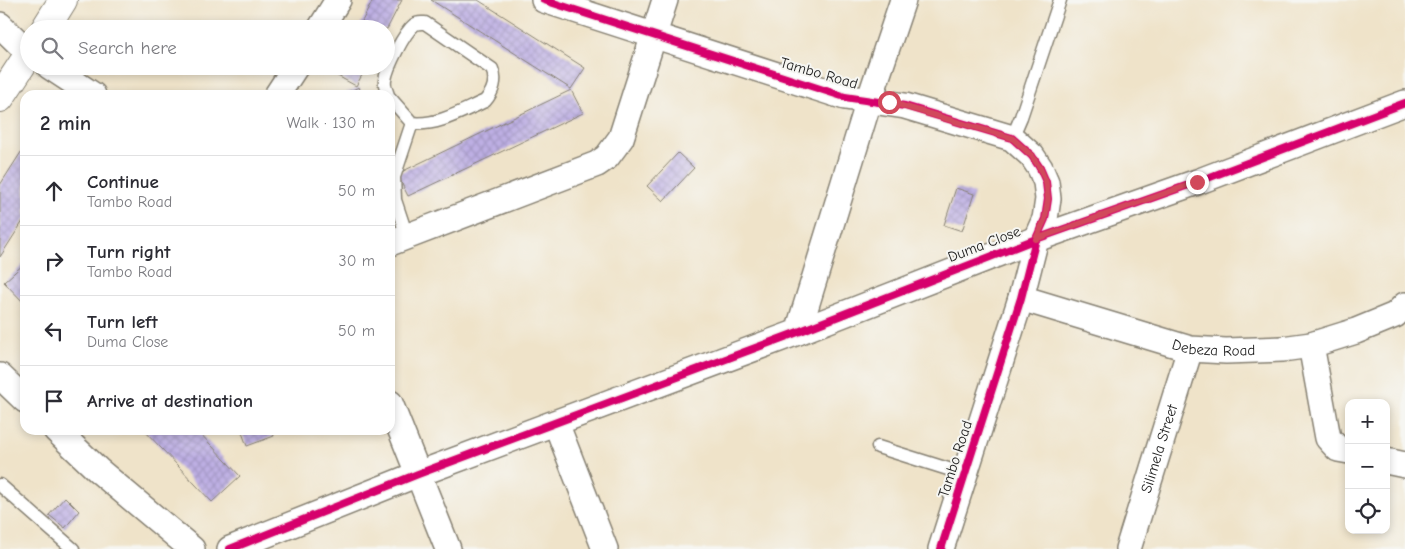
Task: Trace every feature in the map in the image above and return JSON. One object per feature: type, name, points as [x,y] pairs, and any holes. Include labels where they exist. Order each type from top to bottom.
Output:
[{"type":"main road","points":[[51,20],[63,0]]},
{"type":"main road","points":[[0,98],[20,68]]},
{"type":"street","points":[[326,20],[338,0]]},
{"type":"street","name":"Tambo Road","points":[[544,0],[845,97],[904,106],[1012,138],[1032,156],[1046,182],[1048,199],[1045,219],[1036,239],[1021,298],[941,549]]},
{"type":"street","points":[[399,239],[596,164],[607,157],[621,138],[666,0]]},
{"type":"street","points":[[798,332],[869,101],[903,0]]},
{"type":"street","points":[[0,25],[20,45]]},
{"type":"street","points":[[63,75],[85,90]]},
{"type":"street","points":[[280,90],[290,75]]},
{"type":"street","name":"Duma Close","points":[[230,549],[418,474],[798,332],[1036,239],[1197,182],[1405,103]]},
{"type":"street","name":"Debeza Road","points":[[1021,298],[1190,349],[1226,351],[1272,350],[1311,345],[1356,331],[1395,315],[1405,305]]},
{"type":"street","points":[[1311,345],[1326,432],[1328,438],[1338,449],[1345,451]]},
{"type":"street","name":"Silimela Street","points":[[1128,549],[1190,349]]},
{"type":"street","points":[[0,376],[20,395]]},
{"type":"street","points":[[395,416],[448,549]]},
{"type":"street","points":[[556,424],[605,549]]},
{"type":"street","points":[[61,435],[98,470],[192,549]]},
{"type":"street","points":[[1390,461],[1405,465]]},
{"type":"lane","points":[[1012,138],[1021,117],[1060,0]]},
{"type":"lane","points":[[395,56],[408,33],[414,25],[420,22],[425,23],[492,69],[495,76],[490,95],[485,100],[442,120],[425,124],[412,123],[395,104]]},
{"type":"lane","points":[[387,75],[385,81],[387,90]]},
{"type":"lane","points":[[395,174],[412,123]]},
{"type":"lane","points":[[395,200],[399,239]]},
{"type":"lane","name":"Tambo Road","points":[[878,447],[964,474]]},
{"type":"lane","points":[[0,485],[73,549]]},
{"type":"building","points":[[373,0],[402,0],[392,20],[363,20]]},
{"type":"building","points":[[431,0],[478,0],[585,68],[571,89]]},
{"type":"building","points":[[336,75],[362,75],[356,86]]},
{"type":"building","points":[[571,90],[583,113],[408,196],[397,174]]},
{"type":"building","points":[[678,153],[694,168],[663,201],[647,186]]},
{"type":"building","points":[[20,154],[20,226],[0,257],[0,185]]},
{"type":"building","points":[[956,188],[974,194],[962,231],[944,225]]},
{"type":"building","points":[[20,268],[20,299],[4,282]]},
{"type":"building","points":[[149,435],[202,435],[240,476],[212,502]]},
{"type":"building","points":[[243,435],[274,435],[274,436],[247,446]]},
{"type":"building","points":[[65,497],[79,511],[65,528],[49,515]]},
{"type":"cycle path","points":[[544,0],[845,97],[905,106],[1012,138],[1032,156],[1046,182],[1048,199],[1045,219],[1036,239],[1021,298],[941,549]]},
{"type":"cycle path","points":[[230,549],[418,474],[798,332],[1036,239],[1197,182],[1405,103]]},
{"type":"route","points":[[889,102],[1012,138],[1032,156],[1046,182],[1048,199],[1045,219],[1036,239],[1197,182]]}]
